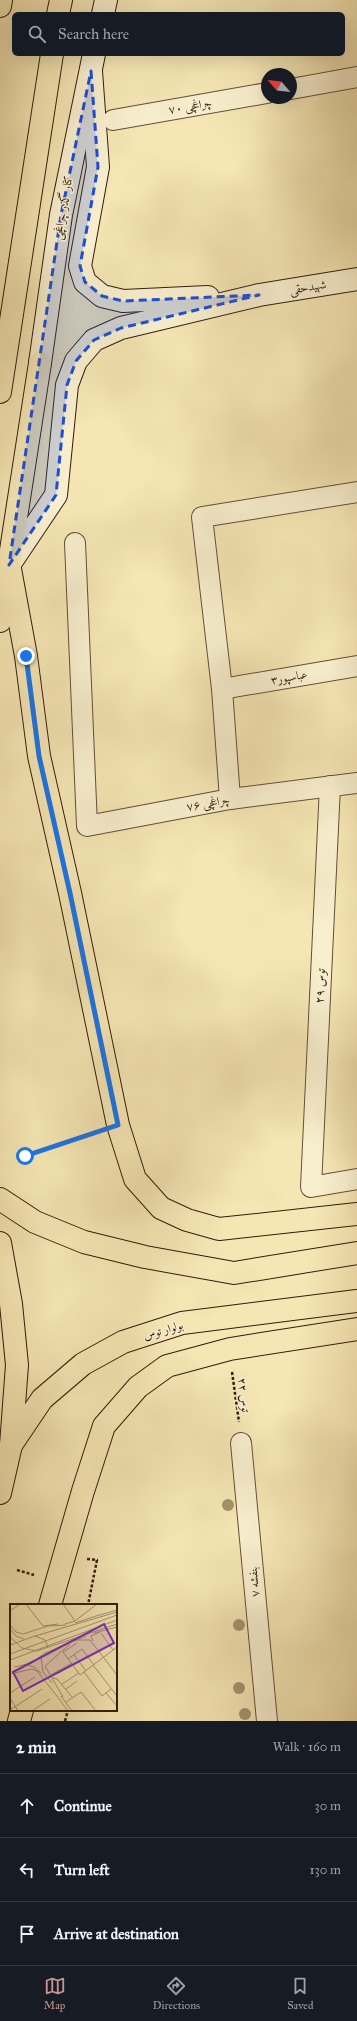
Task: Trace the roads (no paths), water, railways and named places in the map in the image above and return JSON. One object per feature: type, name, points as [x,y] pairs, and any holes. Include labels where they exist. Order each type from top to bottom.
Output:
[{"type":"main road","points":[[0,6],[1,0]]},
{"type":"main road","points":[[58,12],[61,0]]},
{"type":"main road","points":[[0,392],[52,56]]},
{"type":"main road","points":[[0,621],[40,363]]},
{"type":"main road","points":[[9,565],[26,656],[39,756],[70,893],[118,1125],[135,1179],[161,1208],[187,1220],[219,1229],[357,1214]]},
{"type":"main road","points":[[0,1199],[35,1222],[84,1242],[146,1257],[234,1273],[357,1253]]},
{"type":"main road","points":[[0,1243],[11,1304],[17,1365],[12,1445],[0,1493]]},
{"type":"main road","name":"بولوار توس","points":[[12,1445],[42,1399],[82,1364],[123,1342],[182,1323],[357,1301]]},
{"type":"main road","points":[[50,1604],[104,1426],[138,1387],[167,1366],[230,1349],[357,1329]]},
{"type":"main road","points":[[19,1721],[22,1711]]},
{"type":"street","points":[[103,12],[106,0]]},
{"type":"street","points":[[93,62],[98,167],[80,266],[86,282],[102,296],[123,301],[259,295]]},
{"type":"street","name":"کنار گذر چراغچی","points":[[40,363],[61,215],[93,62]]},
{"type":"street","points":[[297,88],[357,77]]},
{"type":"street","name":"چراغچی ۷۰","points":[[113,120],[261,94]]},
{"type":"street","name":"شهیدحقی","points":[[259,295],[357,279]]},
{"type":"street","points":[[9,565],[56,495],[67,385],[76,361],[94,340],[121,328],[259,295]]},
{"type":"street","points":[[230,799],[222,689],[202,517],[357,492]]},
{"type":"street","name":"چراغچی ۷۶","points":[[75,543],[87,826],[230,799],[357,782]]},
{"type":"street","name":"عباسپور۳","points":[[222,689],[357,666]]},
{"type":"street","name":"توس ۲۹","points":[[330,786],[311,1187],[357,1179]]},
{"type":"street","name":"بنفشه ۷","points":[[241,1442],[267,1721]]}]
